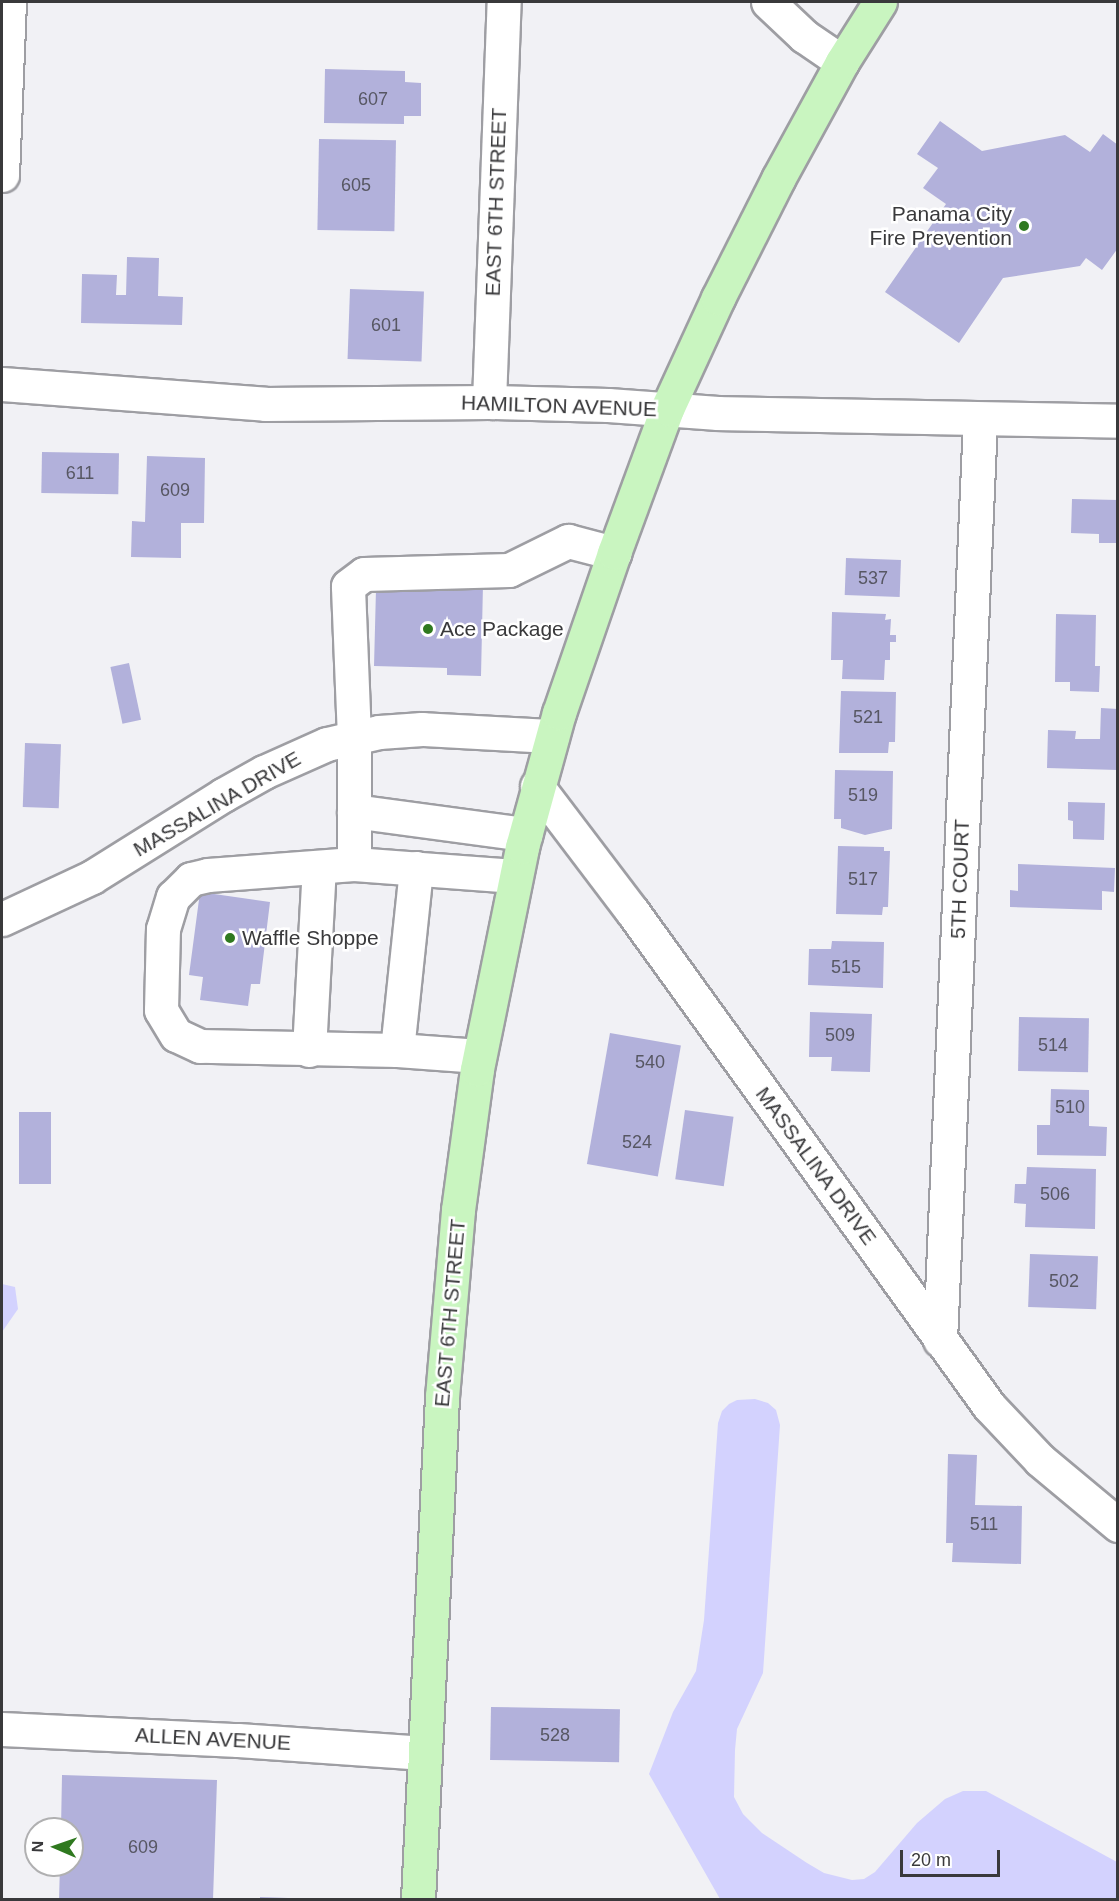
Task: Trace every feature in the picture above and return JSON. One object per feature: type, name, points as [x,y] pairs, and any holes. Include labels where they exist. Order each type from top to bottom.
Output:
[{"type":"main road","name":"EAST 6TH STREET","points":[[418,1899],[442,1397],[463,1160],[479,1056],[525,834],[552,736],[614,553],[667,409],[741,251],[842,63],[880,2]]},
{"type":"street","points":[[2,175],[9,2]]},
{"type":"street","name":"EAST 6TH STREET","points":[[489,402],[504,2]]},
{"type":"street","points":[[768,2],[804,36],[842,63]]},
{"type":"street","name":"HAMILTON AVENUE","points":[[2,384],[265,404],[489,402],[718,413],[1118,421]]},
{"type":"street","name":"5TH COURT","points":[[940,1340],[980,419]]},
{"type":"street","points":[[354,864],[354,737],[348,586],[364,574],[508,570],[568,542],[614,553]]},
{"type":"street","name":"MASSALINA DRIVE","points":[[2,919],[92,877],[264,772],[327,744],[354,737],[422,729],[552,736]]},
{"type":"street","name":"MASSALINA DRIVE","points":[[537,786],[663,953],[940,1340],[1012,1432],[1040,1460],[1118,1525]]},
{"type":"street","points":[[354,811],[525,834]]},
{"type":"street","points":[[479,1056],[397,1050],[200,1046],[176,1035],[161,1010],[163,929],[173,897],[191,879],[255,869],[318,880],[354,864],[515,876]]},
{"type":"street","points":[[397,1050],[416,868]]},
{"type":"street","points":[[309,1050],[318,880]]},
{"type":"street","name":"ALLEN AVENUE","points":[[2,1730],[238,1740],[425,1753]]},
{"type":"water","points":[[2,1284],[15,1287],[18,1309],[2,1332]]},
{"type":"water","points":[[755,1399],[768,1403],[776,1410],[780,1425],[763,1673],[737,1729],[735,1750],[734,1797],[743,1814],[762,1833],[824,1873],[852,1880],[864,1879],[875,1872],[917,1823],[945,1799],[963,1791],[986,1791],[1117,1862],[1117,1899],[720,1899],[649,1774],[673,1712],[696,1671],[704,1620],[718,1423],[722,1411],[729,1404],[737,1400]]},
{"type":"building","points":[[325,69],[405,71],[405,82],[421,83],[421,116],[404,116],[404,124],[324,123]]},
{"type":"building","name":"Panama City Fire Prevention","points":[[940,121],[982,151],[1065,135],[1090,152],[1103,134],[1118,145],[1118,248],[1102,270],[1086,258],[1080,266],[1003,278],[959,343],[885,292],[946,204],[923,188],[938,168],[917,154]]},
{"type":"building","points":[[319,139],[396,140],[394,231],[317,230]]},
{"type":"building","points":[[127,257],[159,258],[158,296],[183,297],[182,325],[81,323],[82,274],[117,275],[116,295],[126,295]]},
{"type":"building","points":[[350,289],[424,292],[422,362],[348,359]]},
{"type":"building","points":[[42,452],[119,453],[118,494],[41,493]]},
{"type":"building","points":[[147,456],[205,458],[204,523],[181,523],[181,558],[131,557],[132,521],[145,522]]},
{"type":"building","points":[[1072,499],[1118,500],[1118,543],[1099,543],[1099,534],[1071,533]]},
{"type":"building","points":[[846,558],[901,560],[900,597],[845,595]]},
{"type":"building","name":"Ace Package","points":[[430,576],[483,584],[481,676],[447,675],[447,668],[374,666],[376,589],[429,590]]},
{"type":"building","points":[[832,612],[886,614],[885,620],[891,619],[890,635],[896,635],[896,642],[890,642],[890,660],[885,660],[884,680],[842,679],[843,660],[831,660]]},
{"type":"building","points":[[1056,614],[1096,615],[1095,666],[1100,666],[1099,692],[1070,691],[1070,682],[1055,682]]},
{"type":"building","points":[[129,663],[141,720],[122,724],[110,667]]},
{"type":"building","points":[[841,691],[896,692],[895,742],[889,742],[888,753],[839,753]]},
{"type":"building","points":[[1101,708],[1118,709],[1118,770],[1047,768],[1048,730],[1076,731],[1075,739],[1100,739]]},
{"type":"building","points":[[25,743],[61,744],[59,808],[23,807]]},
{"type":"building","points":[[835,770],[893,771],[892,829],[865,835],[841,828],[841,819],[834,819]]},
{"type":"building","points":[[1068,802],[1105,803],[1104,840],[1073,839],[1073,821],[1068,820]]},
{"type":"building","points":[[838,846],[884,847],[884,851],[890,851],[888,907],[883,907],[882,915],[836,914]]},
{"type":"building","points":[[1018,864],[1115,868],[1114,892],[1102,891],[1102,910],[1010,907],[1010,890],[1018,891]]},
{"type":"building","name":"Waffle Shoppe","points":[[200,892],[270,902],[260,984],[251,984],[248,1006],[200,1000],[203,977],[189,975]]},
{"type":"building","points":[[832,941],[884,942],[883,988],[808,985],[809,949],[831,949]]},
{"type":"building","points":[[810,1012],[872,1014],[870,1072],[831,1071],[832,1057],[809,1057]]},
{"type":"building","points":[[1019,1017],[1089,1018],[1088,1072],[1018,1071]]},
{"type":"building","points":[[610,1033],[681,1046],[658,1176],[587,1164]]},
{"type":"building","points":[[1051,1089],[1089,1090],[1089,1126],[1107,1127],[1106,1156],[1037,1155],[1037,1125],[1050,1125]]},
{"type":"building","points":[[685,1110],[734,1117],[724,1186],[675,1179]]},
{"type":"building","points":[[19,1112],[51,1112],[51,1184],[19,1184]]},
{"type":"building","points":[[1027,1167],[1096,1169],[1095,1229],[1025,1227],[1026,1204],[1014,1203],[1015,1184],[1026,1184]]},
{"type":"building","points":[[1030,1254],[1098,1256],[1096,1309],[1028,1307]]},
{"type":"building","points":[[948,1454],[977,1455],[975,1505],[1022,1506],[1021,1564],[952,1562],[953,1543],[946,1543]]},
{"type":"building","points":[[491,1707],[620,1709],[619,1762],[490,1760]]},
{"type":"building","points":[[62,1775],[217,1780],[213,1900],[59,1900],[60,1877],[84,1877],[84,1817],[61,1817]]},
{"type":"building","points":[[260,1897],[288,1898],[288,1900],[260,1900]]},
{"type":"place","name":"Panama City Fire Prevention","points":[[1024,226]]},
{"type":"place","name":"Ace Package","points":[[428,629]]},
{"type":"place","name":"Waffle Shoppe","points":[[230,938]]}]
